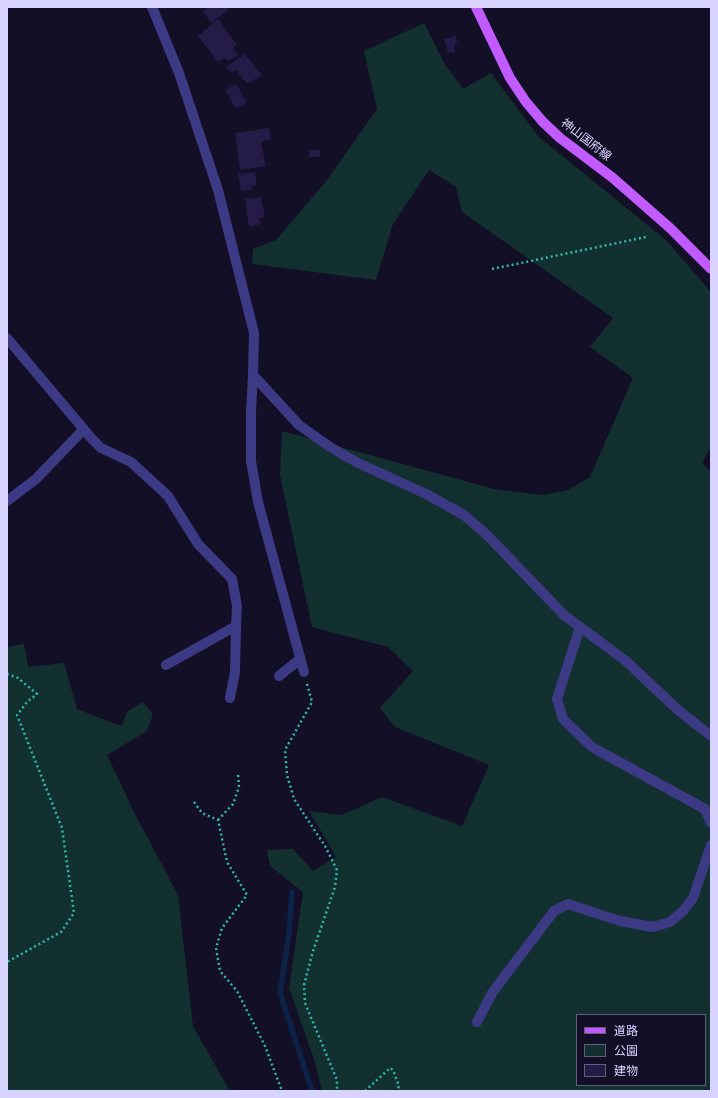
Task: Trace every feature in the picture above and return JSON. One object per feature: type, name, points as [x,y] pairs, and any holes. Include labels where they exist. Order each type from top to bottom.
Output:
[{"type":"main road","name":"神山国府線","points":[[476,7],[510,78],[526,102],[543,122],[560,138],[619,183],[670,228],[711,269]]},
{"type":"street","points":[[152,7],[179,73],[218,190],[254,333],[251,461],[258,502],[304,672]]},
{"type":"street","points":[[7,338],[83,430],[101,448],[131,462],[168,496],[198,544],[232,579],[237,606],[235,672],[230,698]]},
{"type":"street","points":[[253,375],[299,425],[330,446],[358,463],[426,494],[464,515],[487,534],[564,615],[626,661],[678,710],[711,736]]},
{"type":"street","points":[[7,501],[36,479],[83,430]]},
{"type":"street","points":[[166,665],[236,626]]},
{"type":"street","points":[[580,627],[557,699],[563,719],[592,747],[705,809],[711,824]]},
{"type":"street","points":[[279,676],[300,659]]},
{"type":"street","points":[[477,1022],[492,993],[554,911],[568,904],[620,921],[652,927],[670,922],[683,911],[693,898],[711,845]]},
{"type":"path","points":[[492,269],[646,237]]},
{"type":"path","points":[[304,672],[312,702],[285,750],[287,774],[294,800],[325,846],[337,870],[336,887],[313,951],[304,985],[305,1003],[337,1080],[337,1091]]},
{"type":"path","points":[[7,674],[18,678],[37,694],[27,702],[17,714],[62,828],[74,913],[61,932],[7,962]]},
{"type":"path","points":[[218,820],[233,804],[239,787],[238,774]]},
{"type":"path","points":[[194,802],[202,813],[218,820]]},
{"type":"path","points":[[218,820],[227,862],[243,887],[246,895],[222,928],[216,948],[220,970],[237,991],[265,1046],[282,1091]]},
{"type":"path","points":[[365,1091],[390,1068],[393,1070],[399,1086],[397,1091]]},
{"type":"green space","points":[[424,23],[444,63],[463,89],[491,73],[539,137],[666,240],[711,292],[711,448],[702,462],[711,472],[711,1091],[322,1091],[314,1059],[289,988],[303,892],[270,866],[267,850],[293,849],[313,871],[336,857],[309,811],[342,815],[382,797],[462,826],[489,765],[395,727],[380,708],[413,671],[388,647],[312,627],[280,475],[282,431],[494,489],[542,495],[568,490],[590,477],[633,378],[590,347],[613,318],[462,212],[456,187],[429,170],[393,224],[376,280],[252,264],[253,249],[276,240],[327,180],[377,109],[364,51]]},
{"type":"green space","points":[[24,644],[28,667],[64,663],[77,709],[121,726],[128,711],[143,702],[153,714],[147,731],[107,755],[135,814],[178,895],[193,1026],[230,1091],[7,1091],[7,647]]},
{"type":"building","points":[[208,7],[226,7],[228,10],[211,23],[203,11]]},
{"type":"building","points":[[218,19],[237,45],[233,48],[238,55],[228,61],[225,58],[218,62],[198,36]]},
{"type":"building","points":[[456,36],[457,43],[454,44],[455,52],[448,53],[444,39]]},
{"type":"building","points":[[245,54],[262,75],[247,84],[236,70],[232,73],[226,67]]},
{"type":"building","points":[[236,84],[247,102],[236,109],[225,90]]},
{"type":"building","points":[[269,128],[271,139],[261,142],[266,166],[240,170],[235,133]]},
{"type":"building","points":[[309,150],[320,150],[320,157],[309,157]]},
{"type":"building","points":[[255,172],[257,185],[251,186],[252,190],[241,191],[238,174]]},
{"type":"building","points":[[261,197],[265,217],[259,218],[261,224],[249,227],[245,199]]},
{"type":"waterway","points":[[292,892],[289,934],[280,993],[312,1091]]}]
